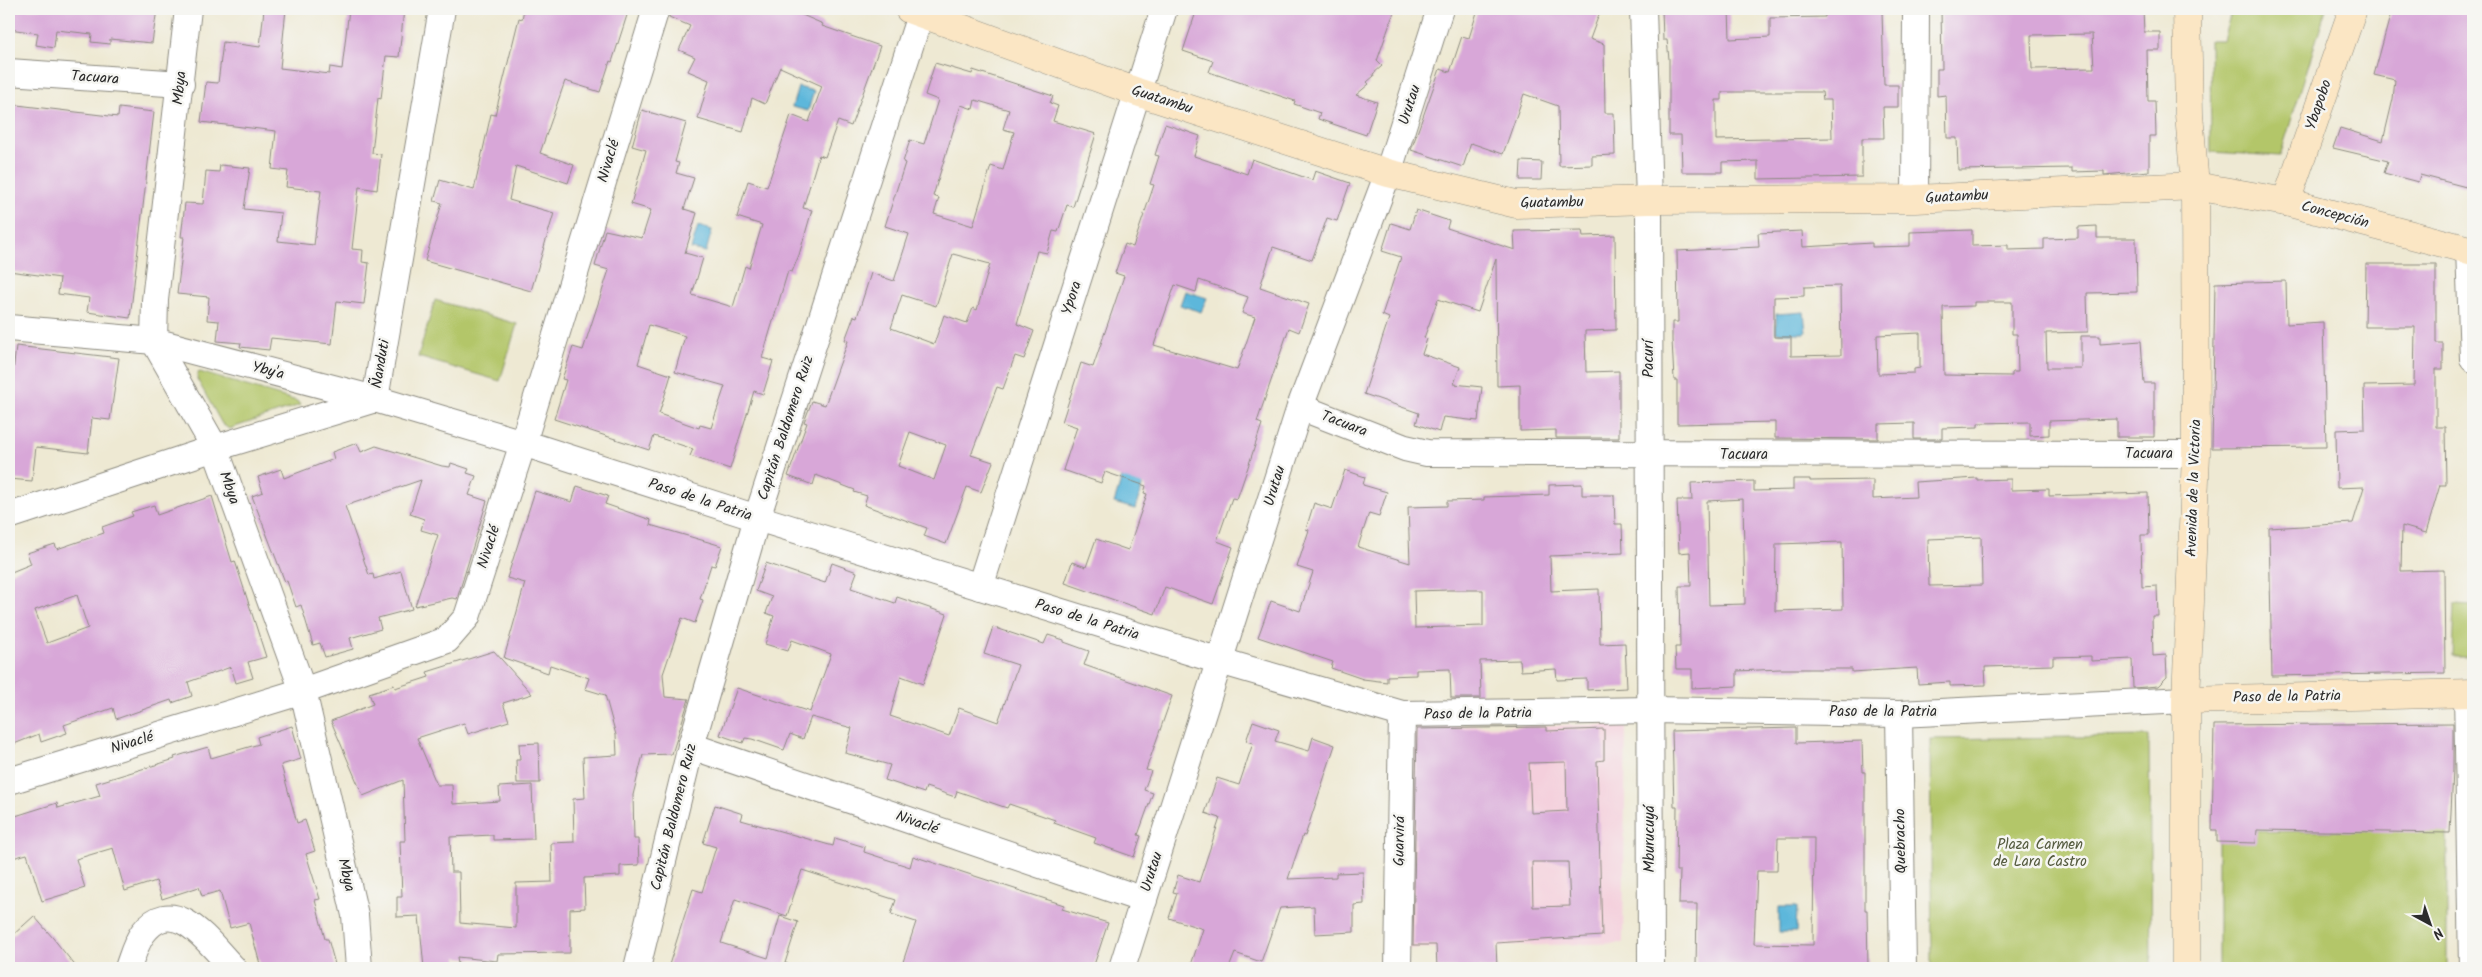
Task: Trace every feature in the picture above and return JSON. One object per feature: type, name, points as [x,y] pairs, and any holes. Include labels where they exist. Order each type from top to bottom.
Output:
[{"type":"street","name":"Mbya","points":[[188,9],[155,300],[154,341],[215,448],[303,691],[355,915],[359,968]]},
{"type":"street","name":"Ñanduti","points":[[9,516],[215,448],[375,399],[442,9]]},
{"type":"street","name":"Nivaclé","points":[[9,781],[303,691],[447,640],[467,617],[523,443],[656,9]]},
{"type":"street","name":"Ypora","points":[[980,587],[1164,9]]},
{"type":"street","name":"Urutau","points":[[1122,968],[1300,407],[1388,173],[1440,9]]},
{"type":"street","name":"Pacurí","points":[[1643,9],[1649,200],[1650,710]]},
{"type":"street","points":[[1915,199],[1916,9]]},
{"type":"street","name":"Avenida de la Victoria","points":[[2186,968],[2186,700],[2196,454],[2195,186],[2189,114],[2187,9]]},
{"type":"street","name":"Ybapobo","points":[[2286,202],[2353,9]]},
{"type":"street","name":"Guatambu","points":[[917,10],[1137,92],[1388,173],[1516,204],[1649,200],[1915,199],[2195,186]]},
{"type":"street","name":"Capitán Baldomero Ruiz","points":[[637,968],[691,746],[757,518],[917,10]]},
{"type":"street","name":"Tacuara","points":[[9,72],[181,84]]},
{"type":"street","name":"Concepción","points":[[2195,186],[2286,202],[2471,250]]},
{"type":"street","points":[[2471,250],[2473,359]]},
{"type":"street","name":"Yby'a","points":[[9,328],[154,341],[375,399],[523,443]]},
{"type":"street","name":"Tacuara","points":[[1300,407],[1405,448],[1427,453],[1649,455],[2196,454]]},
{"type":"street","name":"Paso de la Patria","points":[[523,443],[757,518],[1220,661],[1402,714],[1650,710],[1899,714],[2186,700],[2470,693]]},
{"type":"street","points":[[2470,693],[2472,968]]},
{"type":"street","name":"Mburucuyá","points":[[1650,710],[1651,968]]},
{"type":"street","name":"Guarvirá","points":[[1398,968],[1402,714]]},
{"type":"street","name":"Quebracho","points":[[1899,714],[1903,968]]},
{"type":"street","name":"Nivaclé","points":[[691,746],[1144,900]]},
{"type":"street","points":[[128,968],[142,934],[152,923],[162,918],[175,916],[187,922],[233,968]]},
{"type":"shaded area","points":[[1626,725],[1623,943],[1405,949],[1407,726]]},
{"type":"green space","points":[[2232,9],[2326,9],[2280,156],[2211,152],[2210,40],[2223,40]]},
{"type":"green space","points":[[435,300],[517,324],[500,381],[418,357]]},
{"type":"green space","points":[[200,372],[297,401],[300,405],[229,429],[222,424],[197,379]]},
{"type":"green space","points":[[2454,605],[2473,606],[2473,656],[2452,656]]},
{"type":"green space","name":"Plaza Carmen de Lara Castro","points":[[2149,736],[2151,968],[1932,968],[1930,739]]},
{"type":"green space","points":[[2447,830],[2447,968],[2218,968],[2218,832]]},
{"type":"water","points":[[798,87],[814,91],[808,111],[792,107]]},
{"type":"water","points":[[698,226],[712,230],[706,252],[691,249]]},
{"type":"water","points":[[1185,291],[1207,298],[1201,312],[1180,305]]},
{"type":"water","points":[[1804,312],[1806,333],[1776,333],[1776,314]]},
{"type":"water","points":[[1123,474],[1144,481],[1135,509],[1114,503]]},
{"type":"water","points":[[1779,907],[1797,907],[1796,932],[1779,932]]},
{"type":"building","points":[[9,9],[157,9],[152,43],[110,39],[110,44],[91,42],[92,34],[56,30],[54,48],[36,45],[38,33],[9,29]]},
{"type":"building","points":[[264,9],[286,9],[280,68],[329,74],[330,67],[342,69],[349,9],[404,9],[399,57],[386,56],[381,99],[378,98],[372,153],[381,154],[377,190],[359,187],[352,249],[363,250],[362,262],[369,263],[364,304],[337,301],[332,344],[271,338],[269,350],[240,347],[241,343],[217,341],[219,321],[207,320],[209,297],[177,294],[184,237],[181,237],[185,203],[203,204],[206,171],[219,172],[220,165],[250,168],[244,209],[281,213],[278,241],[314,245],[321,191],[286,187],[288,171],[272,169],[276,131],[201,122],[206,82],[218,83],[223,42],[260,47]]},
{"type":"building","points":[[524,9],[629,9],[600,92],[565,81],[540,153],[574,165],[568,183],[516,166],[509,200],[554,213],[531,291],[425,261],[442,203],[434,201],[440,180],[474,190],[491,114],[495,115],[519,18],[522,19]]},
{"type":"building","points":[[671,9],[803,9],[800,14],[823,24],[822,26],[880,46],[851,126],[838,121],[825,157],[819,155],[803,208],[812,210],[799,255],[792,272],[788,271],[762,358],[773,361],[763,394],[754,391],[730,469],[690,456],[693,449],[654,436],[649,450],[554,419],[566,380],[562,379],[573,347],[583,350],[609,270],[595,266],[605,230],[642,238],[651,210],[631,204],[646,150],[632,146],[642,110],[686,123],[675,162],[679,163],[676,173],[694,178],[684,209],[697,213],[685,253],[703,258],[692,295],[733,307],[745,266],[749,268],[762,225],[737,217],[748,181],[767,187],[791,115],[809,122],[822,86],[780,67],[765,104],[752,98],[743,132],[698,119],[709,80],[688,71],[695,57],[679,50],[690,26],[669,17]],"holes":[[[649,325],[685,336],[675,372],[725,386],[711,428],[700,425],[699,428],[659,414],[671,375],[638,364]]]},
{"type":"building","points":[[1197,9],[1395,9],[1377,61],[1382,66],[1367,82],[1369,84],[1356,95],[1377,102],[1366,135],[1318,119],[1320,113],[1294,104],[1295,101],[1209,72],[1213,61],[1183,51]]},
{"type":"building","points":[[1478,9],[1601,9],[1590,39],[1604,44],[1605,113],[1614,113],[1615,155],[1592,156],[1592,165],[1559,166],[1558,106],[1524,94],[1503,154],[1471,143],[1463,167],[1411,150],[1440,69],[1450,72],[1462,36],[1469,38]]},
{"type":"building","points":[[1662,9],[1729,9],[1730,39],[1770,37],[1770,18],[1825,17],[1825,9],[1882,11],[1884,85],[1898,85],[1898,107],[1883,107],[1884,138],[1862,138],[1862,177],[1758,179],[1758,161],[1722,162],[1722,172],[1682,172],[1681,135],[1669,135],[1669,59],[1667,40],[1663,40]],"holes":[[[1722,92],[1822,92],[1823,100],[1831,100],[1832,138],[1716,140],[1716,100],[1722,100]]]},
{"type":"building","points":[[1941,9],[2143,9],[2144,32],[2160,32],[2160,50],[2147,50],[2148,101],[2155,101],[2156,136],[2149,136],[2149,171],[2104,175],[2104,171],[2072,172],[2072,168],[1958,170],[1957,138],[1947,138],[1946,95],[1937,96],[1937,69],[1942,69]],"holes":[[[2092,34],[2094,68],[2032,69],[2031,35]]]},
{"type":"building","points":[[2392,9],[2473,9],[2473,159],[2466,187],[2420,175],[2418,182],[2384,173],[2388,161],[2333,148],[2340,128],[2383,141],[2393,99],[2395,80],[2374,75]]},
{"type":"building","points":[[935,63],[972,74],[973,70],[1053,96],[1050,103],[1058,106],[1053,121],[1096,134],[1073,207],[1067,205],[1058,232],[1053,231],[1047,253],[1037,251],[1017,324],[1034,331],[1024,359],[1015,356],[1003,389],[997,387],[971,455],[993,462],[981,492],[967,487],[946,544],[924,536],[927,528],[864,505],[867,496],[854,492],[855,490],[816,475],[813,485],[788,476],[807,423],[804,422],[812,401],[825,405],[848,341],[845,340],[854,316],[857,317],[871,273],[894,281],[909,234],[885,226],[905,163],[903,162],[910,140],[924,144],[938,100],[925,95]],"holes":[[[975,100],[1009,110],[1003,129],[1014,132],[1003,170],[991,166],[973,226],[934,214],[939,198],[933,196],[961,105],[973,109]],[[953,254],[990,264],[977,310],[973,308],[967,323],[944,315],[934,344],[891,328],[902,295],[936,306]],[[910,432],[946,445],[934,480],[898,466]]]},
{"type":"building","points":[[9,104],[118,117],[119,108],[154,112],[130,318],[87,312],[89,298],[58,294],[60,278],[9,271]]},
{"type":"building","points":[[1165,124],[1200,136],[1194,156],[1247,174],[1252,159],[1312,180],[1315,171],[1350,183],[1337,221],[1327,218],[1312,260],[1273,247],[1260,287],[1309,304],[1299,332],[1289,328],[1257,422],[1262,424],[1249,464],[1237,499],[1232,498],[1217,541],[1233,547],[1213,604],[1165,587],[1155,614],[1065,583],[1072,562],[1086,567],[1096,539],[1128,550],[1147,494],[1144,493],[1146,486],[1105,472],[1101,483],[1063,470],[1077,427],[1062,422],[1081,363],[1093,367],[1124,276],[1115,273],[1125,244],[1133,247],[1154,185],[1150,184],[1159,156],[1155,155]],"holes":[[[1199,280],[1248,297],[1242,313],[1255,317],[1237,370],[1154,345],[1175,285],[1196,292]]]},
{"type":"building","points":[[1521,161],[1542,162],[1541,180],[1520,180]]},
{"type":"building","points":[[1416,210],[1449,221],[1447,228],[1515,250],[1514,231],[1582,230],[1583,236],[1615,235],[1616,330],[1585,331],[1586,372],[1619,371],[1619,438],[1556,438],[1556,430],[1520,431],[1520,385],[1497,386],[1496,259],[1478,312],[1438,299],[1424,338],[1427,339],[1422,354],[1460,367],[1454,384],[1482,387],[1478,421],[1443,417],[1439,432],[1416,424],[1419,413],[1364,394],[1389,318],[1382,315],[1401,257],[1382,251],[1391,223],[1410,229]]},
{"type":"building","points":[[2097,226],[2097,238],[2136,238],[2137,292],[2087,293],[2088,332],[2046,333],[2047,368],[2081,368],[2081,336],[2100,336],[2100,344],[2141,341],[2144,383],[2154,383],[2154,437],[2117,437],[2117,419],[2049,421],[2049,435],[2030,436],[2030,422],[1978,423],[1978,427],[1942,428],[1942,439],[1914,439],[1914,423],[1878,424],[1878,439],[1775,438],[1775,422],[1677,424],[1677,380],[1674,380],[1672,322],[1678,322],[1677,251],[1759,247],[1758,233],[1802,231],[1803,247],[1872,243],[1872,247],[1910,246],[1910,232],[1972,230],[1972,246],[2008,245],[2008,250],[2044,249],[2044,239],[2078,238],[2078,227]],"holes":[[[1840,286],[1841,355],[1791,356],[1791,337],[1774,337],[1774,297],[1804,296],[1804,287]],[[1974,302],[2012,302],[2012,334],[2017,334],[2018,372],[2012,372],[2012,376],[1944,375],[1943,307],[1974,306]],[[1920,333],[1920,368],[1914,369],[1914,373],[1878,374],[1877,335]]]},
{"type":"building","points":[[2366,264],[2436,264],[2436,343],[2443,343],[2443,369],[2436,369],[2436,427],[2445,427],[2446,485],[2440,485],[2426,533],[2402,526],[2401,571],[2444,570],[2445,673],[2272,676],[2269,528],[2353,523],[2364,487],[2337,488],[2336,430],[2365,429],[2364,386],[2414,385],[2415,327],[2365,327]]},
{"type":"building","points":[[2286,281],[2287,324],[2323,322],[2326,447],[2212,448],[2215,283]]},
{"type":"building","points":[[16,346],[119,358],[110,420],[92,418],[88,453],[36,447],[32,481],[9,479],[9,409]]},
{"type":"building","points":[[357,443],[361,452],[376,446],[442,466],[450,467],[451,463],[469,469],[467,473],[476,476],[469,495],[487,501],[457,599],[452,598],[415,606],[438,535],[421,530],[424,519],[410,514],[421,480],[345,506],[369,575],[373,574],[374,579],[401,571],[412,609],[378,618],[381,629],[350,638],[353,649],[325,657],[320,643],[313,645],[301,605],[296,607],[252,496],[263,492],[258,477],[281,469],[284,478],[334,459],[332,452]]},
{"type":"building","points":[[1345,470],[1365,477],[1363,485],[1387,492],[1379,516],[1369,513],[1358,547],[1410,563],[1408,507],[1447,506],[1447,501],[1484,500],[1484,497],[1549,495],[1549,485],[1582,484],[1582,495],[1614,495],[1615,524],[1622,524],[1623,553],[1550,556],[1551,591],[1599,589],[1600,644],[1625,643],[1627,688],[1587,690],[1587,679],[1557,680],[1556,669],[1521,671],[1520,660],[1480,661],[1481,698],[1451,698],[1450,669],[1416,670],[1416,675],[1387,676],[1387,682],[1363,679],[1331,668],[1333,662],[1258,637],[1271,601],[1300,611],[1313,572],[1297,567],[1309,530],[1306,529],[1314,503],[1332,509]],"holes":[[[1483,590],[1483,626],[1415,628],[1414,591]]]},
{"type":"building","points":[[1977,478],[1977,480],[2011,479],[2011,490],[2049,489],[2049,496],[2148,493],[2149,535],[2141,535],[2142,587],[2157,586],[2158,616],[2152,616],[2153,656],[2166,655],[2167,677],[2158,686],[2133,688],[2132,659],[2091,661],[2091,656],[2053,657],[2053,665],[1985,667],[1986,685],[1950,686],[1950,682],[1918,684],[1917,668],[1852,672],[1852,669],[1780,669],[1737,671],[1737,686],[1692,688],[1692,669],[1676,669],[1675,647],[1680,647],[1679,586],[1691,586],[1690,552],[1679,553],[1677,500],[1692,500],[1691,483],[1754,481],[1754,491],[1793,490],[1793,479],[1810,479],[1810,481],[1873,480],[1873,499],[1916,497],[1915,482]],"holes":[[[1743,499],[1745,604],[1709,605],[1707,501]],[[1981,537],[1982,585],[1929,586],[1928,539]],[[1842,542],[1843,609],[1775,611],[1776,544]]]},
{"type":"building","points":[[577,486],[608,496],[605,504],[651,520],[650,525],[722,546],[715,566],[711,565],[700,599],[703,600],[695,623],[682,618],[663,674],[665,697],[689,699],[672,754],[643,755],[633,795],[634,839],[638,839],[639,865],[620,866],[620,876],[584,878],[585,908],[570,909],[570,953],[498,954],[497,961],[457,957],[458,965],[424,968],[419,916],[397,917],[397,897],[402,897],[400,841],[405,841],[403,780],[363,796],[331,721],[373,704],[369,693],[394,685],[395,688],[429,677],[427,672],[494,651],[532,694],[503,703],[509,721],[468,734],[464,723],[417,738],[437,785],[452,785],[453,804],[500,801],[499,787],[532,785],[534,839],[493,840],[493,835],[450,837],[451,872],[459,872],[460,923],[516,928],[516,883],[552,882],[551,843],[574,842],[573,799],[585,798],[583,757],[617,755],[616,735],[605,695],[585,689],[589,678],[550,665],[548,673],[504,658],[525,583],[507,578],[535,491],[572,502]]},
{"type":"building","points":[[212,496],[232,562],[235,561],[266,657],[248,662],[253,678],[236,683],[231,667],[188,682],[192,696],[172,703],[171,700],[116,719],[113,708],[64,725],[67,733],[41,742],[39,734],[9,746],[9,573],[31,564],[27,553],[55,544],[57,549],[104,533],[102,527],[133,516],[131,512],[154,505],[157,515]],"holes":[[[77,595],[88,628],[47,643],[35,610]]]},
{"type":"building","points":[[766,563],[825,583],[832,563],[857,572],[851,588],[895,603],[897,597],[947,614],[923,684],[901,676],[890,716],[949,736],[959,708],[998,722],[1018,665],[984,654],[993,627],[1044,644],[1048,635],[1064,640],[1064,642],[1089,651],[1084,665],[1172,696],[1146,770],[1151,771],[1144,790],[1153,793],[1138,835],[1141,836],[1134,857],[1094,843],[1096,838],[1054,823],[1055,820],[1009,804],[1007,808],[957,791],[955,797],[926,787],[924,793],[885,780],[890,765],[845,753],[852,728],[811,717],[803,739],[790,734],[784,750],[752,739],[745,738],[743,743],[720,735],[737,688],[810,712],[831,654],[792,640],[788,651],[765,644],[774,616],[766,613],[772,597],[756,591]]},
{"type":"building","points":[[1253,721],[1279,730],[1275,741],[1309,751],[1313,737],[1335,745],[1305,836],[1303,835],[1288,879],[1336,877],[1336,873],[1363,872],[1364,904],[1354,905],[1354,932],[1315,934],[1314,906],[1280,908],[1261,962],[1235,953],[1229,968],[1190,968],[1203,929],[1169,918],[1177,893],[1173,892],[1178,875],[1199,882],[1220,818],[1205,813],[1217,778],[1239,785],[1253,743],[1246,741]]},
{"type":"building","points":[[2453,723],[2450,833],[2257,830],[2256,843],[2217,842],[2217,830],[2212,830],[2214,725]]},
{"type":"building","points":[[292,726],[301,759],[281,765],[297,823],[305,820],[315,851],[306,854],[320,899],[315,900],[325,939],[328,939],[336,968],[261,968],[249,923],[230,928],[220,891],[202,896],[199,887],[162,899],[156,881],[125,891],[113,848],[76,859],[85,888],[42,901],[27,854],[9,859],[9,818],[57,803],[58,808],[100,796],[96,783],[208,747],[211,758],[259,744],[257,737]]},
{"type":"building","points":[[1547,727],[1547,731],[1604,729],[1604,760],[1597,761],[1602,936],[1496,943],[1497,968],[1437,968],[1436,945],[1413,945],[1417,729]],"holes":[[[1566,762],[1567,811],[1531,813],[1529,763]],[[1532,862],[1568,862],[1570,906],[1533,907]]]},
{"type":"building","points":[[1796,728],[1796,743],[1862,741],[1863,772],[1865,772],[1865,910],[1867,910],[1868,968],[1696,968],[1697,904],[1679,904],[1680,871],[1676,871],[1677,807],[1674,807],[1672,731]],"holes":[[[1778,838],[1814,838],[1813,945],[1754,944],[1757,871],[1777,871]]]},
{"type":"building","points":[[539,743],[540,783],[517,783],[516,760],[520,760],[519,744]]},
{"type":"building","points":[[715,805],[743,814],[741,820],[833,846],[835,838],[865,847],[864,852],[910,867],[913,856],[1064,905],[1062,909],[1108,923],[1093,968],[901,968],[916,922],[891,914],[896,900],[802,870],[787,916],[735,899],[721,943],[768,958],[780,916],[798,922],[785,963],[788,964],[787,968],[668,968],[693,889],[702,892],[716,847],[703,843]]},
{"type":"building","points":[[34,916],[77,968],[9,968],[9,935],[13,935]]}]
